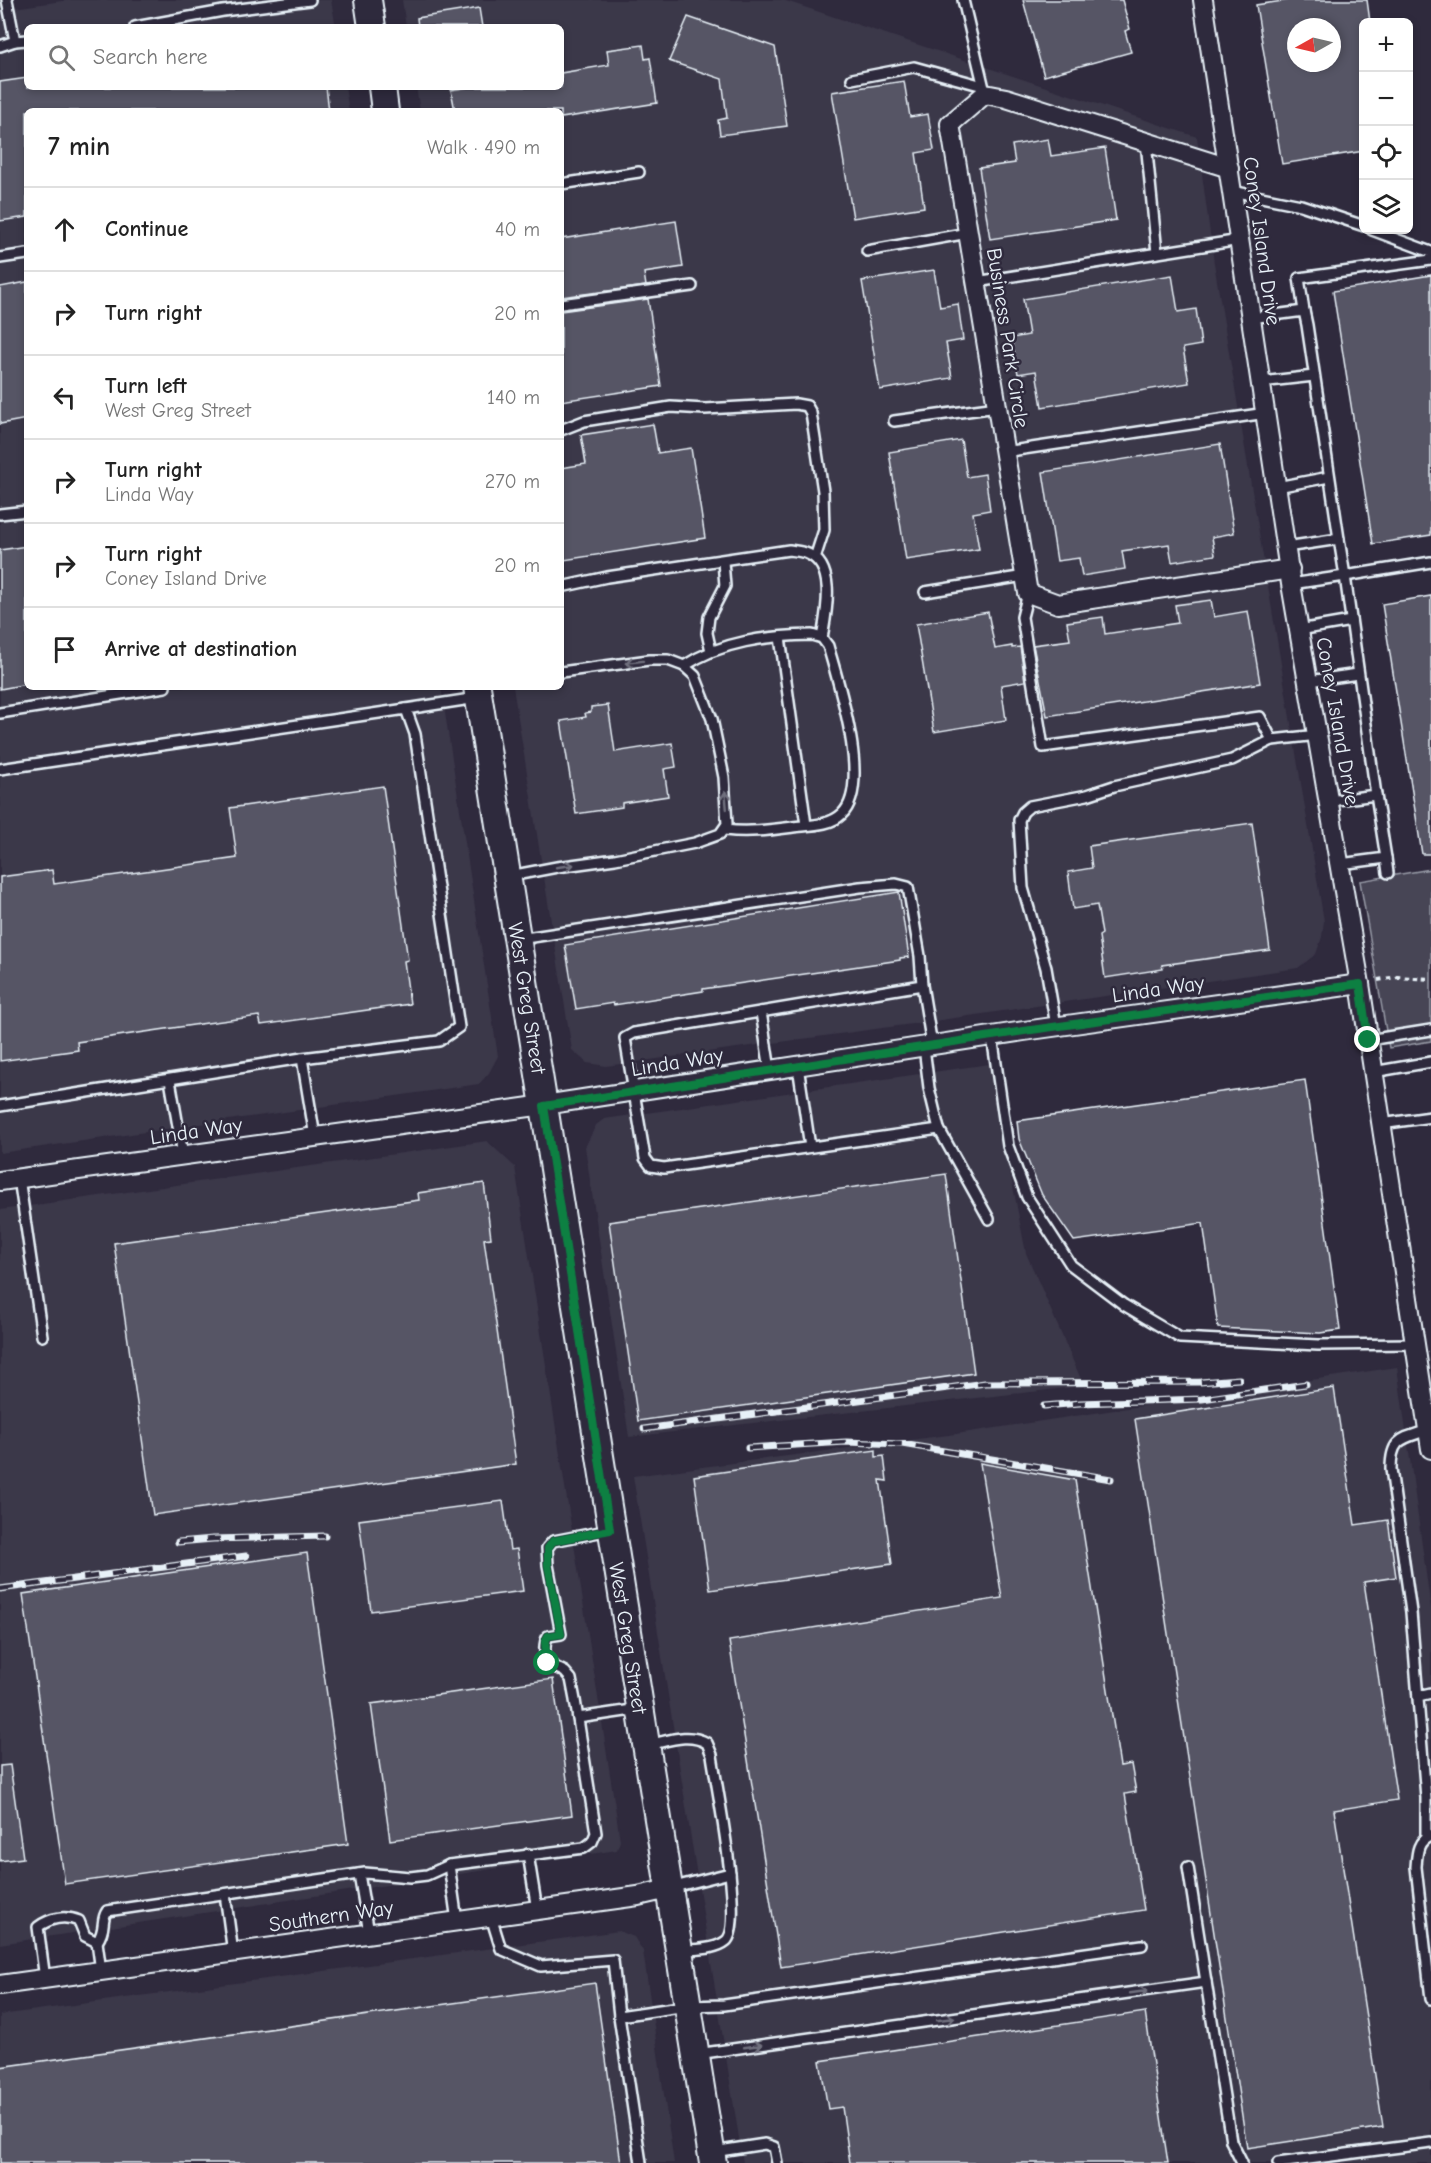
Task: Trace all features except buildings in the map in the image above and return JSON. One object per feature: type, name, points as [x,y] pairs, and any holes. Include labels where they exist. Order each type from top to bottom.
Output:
[{"type":"main road","points":[[368,0],[372,24]]},
{"type":"main road","points":[[382,90],[385,108]]},
{"type":"main road","name":"West Greg Street","points":[[478,692],[712,2158]]},
{"type":"street","name":"Coney Island Drive","points":[[1203,0],[1290,576],[1360,984],[1415,1344],[1428,1409],[1430,1439]]},
{"type":"street","points":[[984,90],[1229,168]]},
{"type":"street","name":"Business Park Circle","points":[[984,90],[950,124],[1026,585]]},
{"type":"street","points":[[1026,585],[1058,604],[1290,576]]},
{"type":"street","name":"Linda Way","points":[[0,1181],[544,1106],[1056,1026],[1360,984]]},
{"type":"street","name":"Southern Way","points":[[0,1985],[638,1896],[668,1889]]},
{"type":"lane","points":[[7,0],[15,41]]},
{"type":"lane","points":[[222,0],[224,11]]},
{"type":"lane","points":[[152,24],[224,11],[310,0]]},
{"type":"lane","points":[[963,0],[984,90]]},
{"type":"lane","points":[[0,46],[24,40]]},
{"type":"lane","points":[[852,79],[914,67],[984,90]]},
{"type":"lane","points":[[1146,142],[1156,253]]},
{"type":"lane","points":[[564,184],[639,172]]},
{"type":"lane","points":[[1232,191],[1301,205],[1359,224]]},
{"type":"lane","points":[[867,251],[968,233]]},
{"type":"lane","points":[[1383,234],[1431,252]]},
{"type":"lane","points":[[976,282],[1240,240]]},
{"type":"lane","points":[[0,258],[24,254]]},
{"type":"lane","points":[[1388,873],[1299,278],[1431,260]]},
{"type":"lane","points":[[564,304],[693,286]]},
{"type":"lane","points":[[1251,318],[1304,311]]},
{"type":"lane","points":[[1261,382],[1314,376]]},
{"type":"lane","points":[[564,429],[584,421],[671,407],[705,409],[796,404],[807,406],[811,413],[823,491],[824,530],[814,558]]},
{"type":"lane","points":[[894,421],[997,407]]},
{"type":"lane","points":[[1004,452],[1266,413]]},
{"type":"lane","points":[[1277,487],[1329,477]]},
{"type":"lane","points":[[0,514],[24,511]]},
{"type":"lane","points":[[1286,548],[1339,539]]},
{"type":"lane","points":[[564,586],[607,577],[789,550],[807,553],[822,568],[829,596],[822,638]]},
{"type":"lane","points":[[711,651],[707,633],[709,617],[725,586],[723,561]]},
{"type":"lane","points":[[1290,576],[1345,576],[1431,562]]},
{"type":"lane","points":[[925,592],[1026,585],[1022,617],[1043,747],[1260,717],[1272,740]]},
{"type":"lane","points":[[1299,630],[1351,621]]},
{"type":"lane","points":[[684,666],[711,651],[737,642],[812,635],[822,638],[828,646],[844,705],[852,747],[854,788],[850,803],[843,814],[833,820],[806,825],[740,832],[725,830]]},
{"type":"lane","points":[[780,637],[806,825]]},
{"type":"lane","points":[[507,876],[615,859],[695,843],[720,834],[725,830],[727,824],[726,796],[712,719],[695,676],[684,666],[668,660],[649,660],[564,672]]},
{"type":"lane","points":[[1309,681],[1358,674]]},
{"type":"lane","points":[[0,713],[146,690]]},
{"type":"lane","points":[[0,770],[406,709],[478,692]]},
{"type":"lane","points":[[0,1106],[302,1058],[439,1041],[459,1027],[415,734],[406,709]]},
{"type":"lane","points":[[1056,1026],[1046,968],[1023,888],[1019,820],[1023,812],[1030,807],[1087,795],[1114,786],[1232,760],[1272,740],[1318,735]]},
{"type":"lane","points":[[1329,801],[1376,795]]},
{"type":"lane","points":[[1340,864],[1386,858]]},
{"type":"lane","points":[[517,939],[860,887],[896,884],[908,887],[920,956],[928,1046],[929,1088],[939,1129],[989,1219]]},
{"type":"lane","points":[[922,985],[634,1033],[626,1038],[645,1158],[651,1166],[664,1168],[939,1129]]},
{"type":"lane","points":[[761,1012],[770,1070]]},
{"type":"lane","points":[[1368,1040],[1431,1030]]},
{"type":"lane","points":[[992,1036],[1008,1146],[1027,1197],[1071,1265],[1124,1305],[1180,1338],[1318,1345],[1415,1344]]},
{"type":"lane","points":[[302,1058],[315,1137]]},
{"type":"lane","points":[[1373,1072],[1431,1062]]},
{"type":"lane","points":[[798,1066],[810,1147]]},
{"type":"lane","points":[[170,1080],[183,1155]]},
{"type":"lane","points":[[1381,1124],[1431,1117]]},
{"type":"lane","points":[[19,1178],[42,1336]]},
{"type":"lane","points":[[1430,1439],[1400,1440],[1393,1447],[1391,1469],[1411,1612],[1429,1837],[1418,1848],[1416,1867],[1431,1999]]},
{"type":"lane","points":[[101,1971],[97,1942],[104,1933],[104,1916],[107,1911],[359,1874],[410,1877],[427,1875],[449,1865],[584,1848],[592,1842],[596,1833],[571,1679],[565,1672],[547,1663],[545,1651],[548,1636],[561,1634],[548,1565],[548,1548],[553,1541],[610,1530]]},
{"type":"lane","points":[[1418,1696],[1431,1694]]},
{"type":"lane","points":[[578,1718],[639,1708]]},
{"type":"lane","points":[[645,1746],[684,1737],[694,1737],[707,1743],[712,1755],[730,1873],[734,1918],[731,1933],[726,1941],[717,1945],[678,1952]]},
{"type":"lane","points":[[528,1854],[537,1910]]},
{"type":"lane","points":[[449,1865],[457,1921]]},
{"type":"lane","points":[[1188,1867],[1231,2141],[1242,2163]]},
{"type":"lane","points":[[668,1889],[730,1873]]},
{"type":"lane","points":[[359,1874],[369,1934]]},
{"type":"lane","points":[[225,1894],[233,1953]]},
{"type":"lane","points":[[45,1979],[38,1927],[48,1920],[71,1917],[80,1921],[85,1936],[97,1942]]},
{"type":"lane","points":[[491,1917],[501,1949],[541,1966],[613,1960],[641,2163]]},
{"type":"lane","points":[[619,2016],[687,2006],[724,2005],[1142,1945]]},
{"type":"lane","points":[[695,2054],[1206,1982]]},
{"type":"lane","points":[[1278,2163],[1431,2143]]},
{"type":"lane","points":[[712,2158],[765,2144],[774,2147],[777,2163]]},
{"type":"path","points":[[1360,984],[1397,977],[1431,979]]},
{"type":"shaded area","points":[[69,0],[331,0],[335,24],[24,24],[24,90],[346,90],[348,108],[24,108],[24,690],[441,690],[498,1056],[489,1073],[479,1084],[0,1153],[0,10]]},
{"type":"shaded area","points":[[402,0],[783,0],[1197,137],[1214,263],[1324,921],[1322,937],[1316,954],[1298,968],[606,1066],[587,1063],[572,1050],[513,690],[564,690],[564,108],[420,108],[416,90],[564,90],[564,24],[406,24]]},
{"type":"shaded area","points":[[1431,869],[1431,1041],[1389,1048],[1360,881]]},
{"type":"shaded area","points":[[989,1064],[1026,1253],[1084,1386],[629,1437],[585,1147],[596,1125],[604,1119]]},
{"type":"shaded area","points":[[487,1141],[515,1167],[617,1819],[620,1841],[617,1850],[0,1944],[0,1210]]},
{"type":"shaded area","points":[[1397,1367],[1431,1609],[1431,2163],[743,2163],[633,1476],[956,1434]]},
{"type":"shaded area","points":[[619,1931],[634,1937],[643,1951],[674,2163],[0,2163],[0,2015]]},
{"type":"railway","points":[[644,1429],[985,1383],[1200,1382],[1239,1379]]},
{"type":"railway","points":[[1044,1406],[1202,1399],[1306,1384]]},
{"type":"railway","points":[[748,1448],[846,1442],[902,1444],[1111,1479]]},
{"type":"railway","points":[[178,1542],[325,1536]]},
{"type":"railway","points":[[0,1589],[246,1556]]},
{"type":"route","points":[[547,1663],[545,1642],[548,1636],[561,1634],[548,1565],[548,1548],[553,1541],[610,1530],[544,1106],[1024,1031],[1360,984],[1368,1040]]}]
